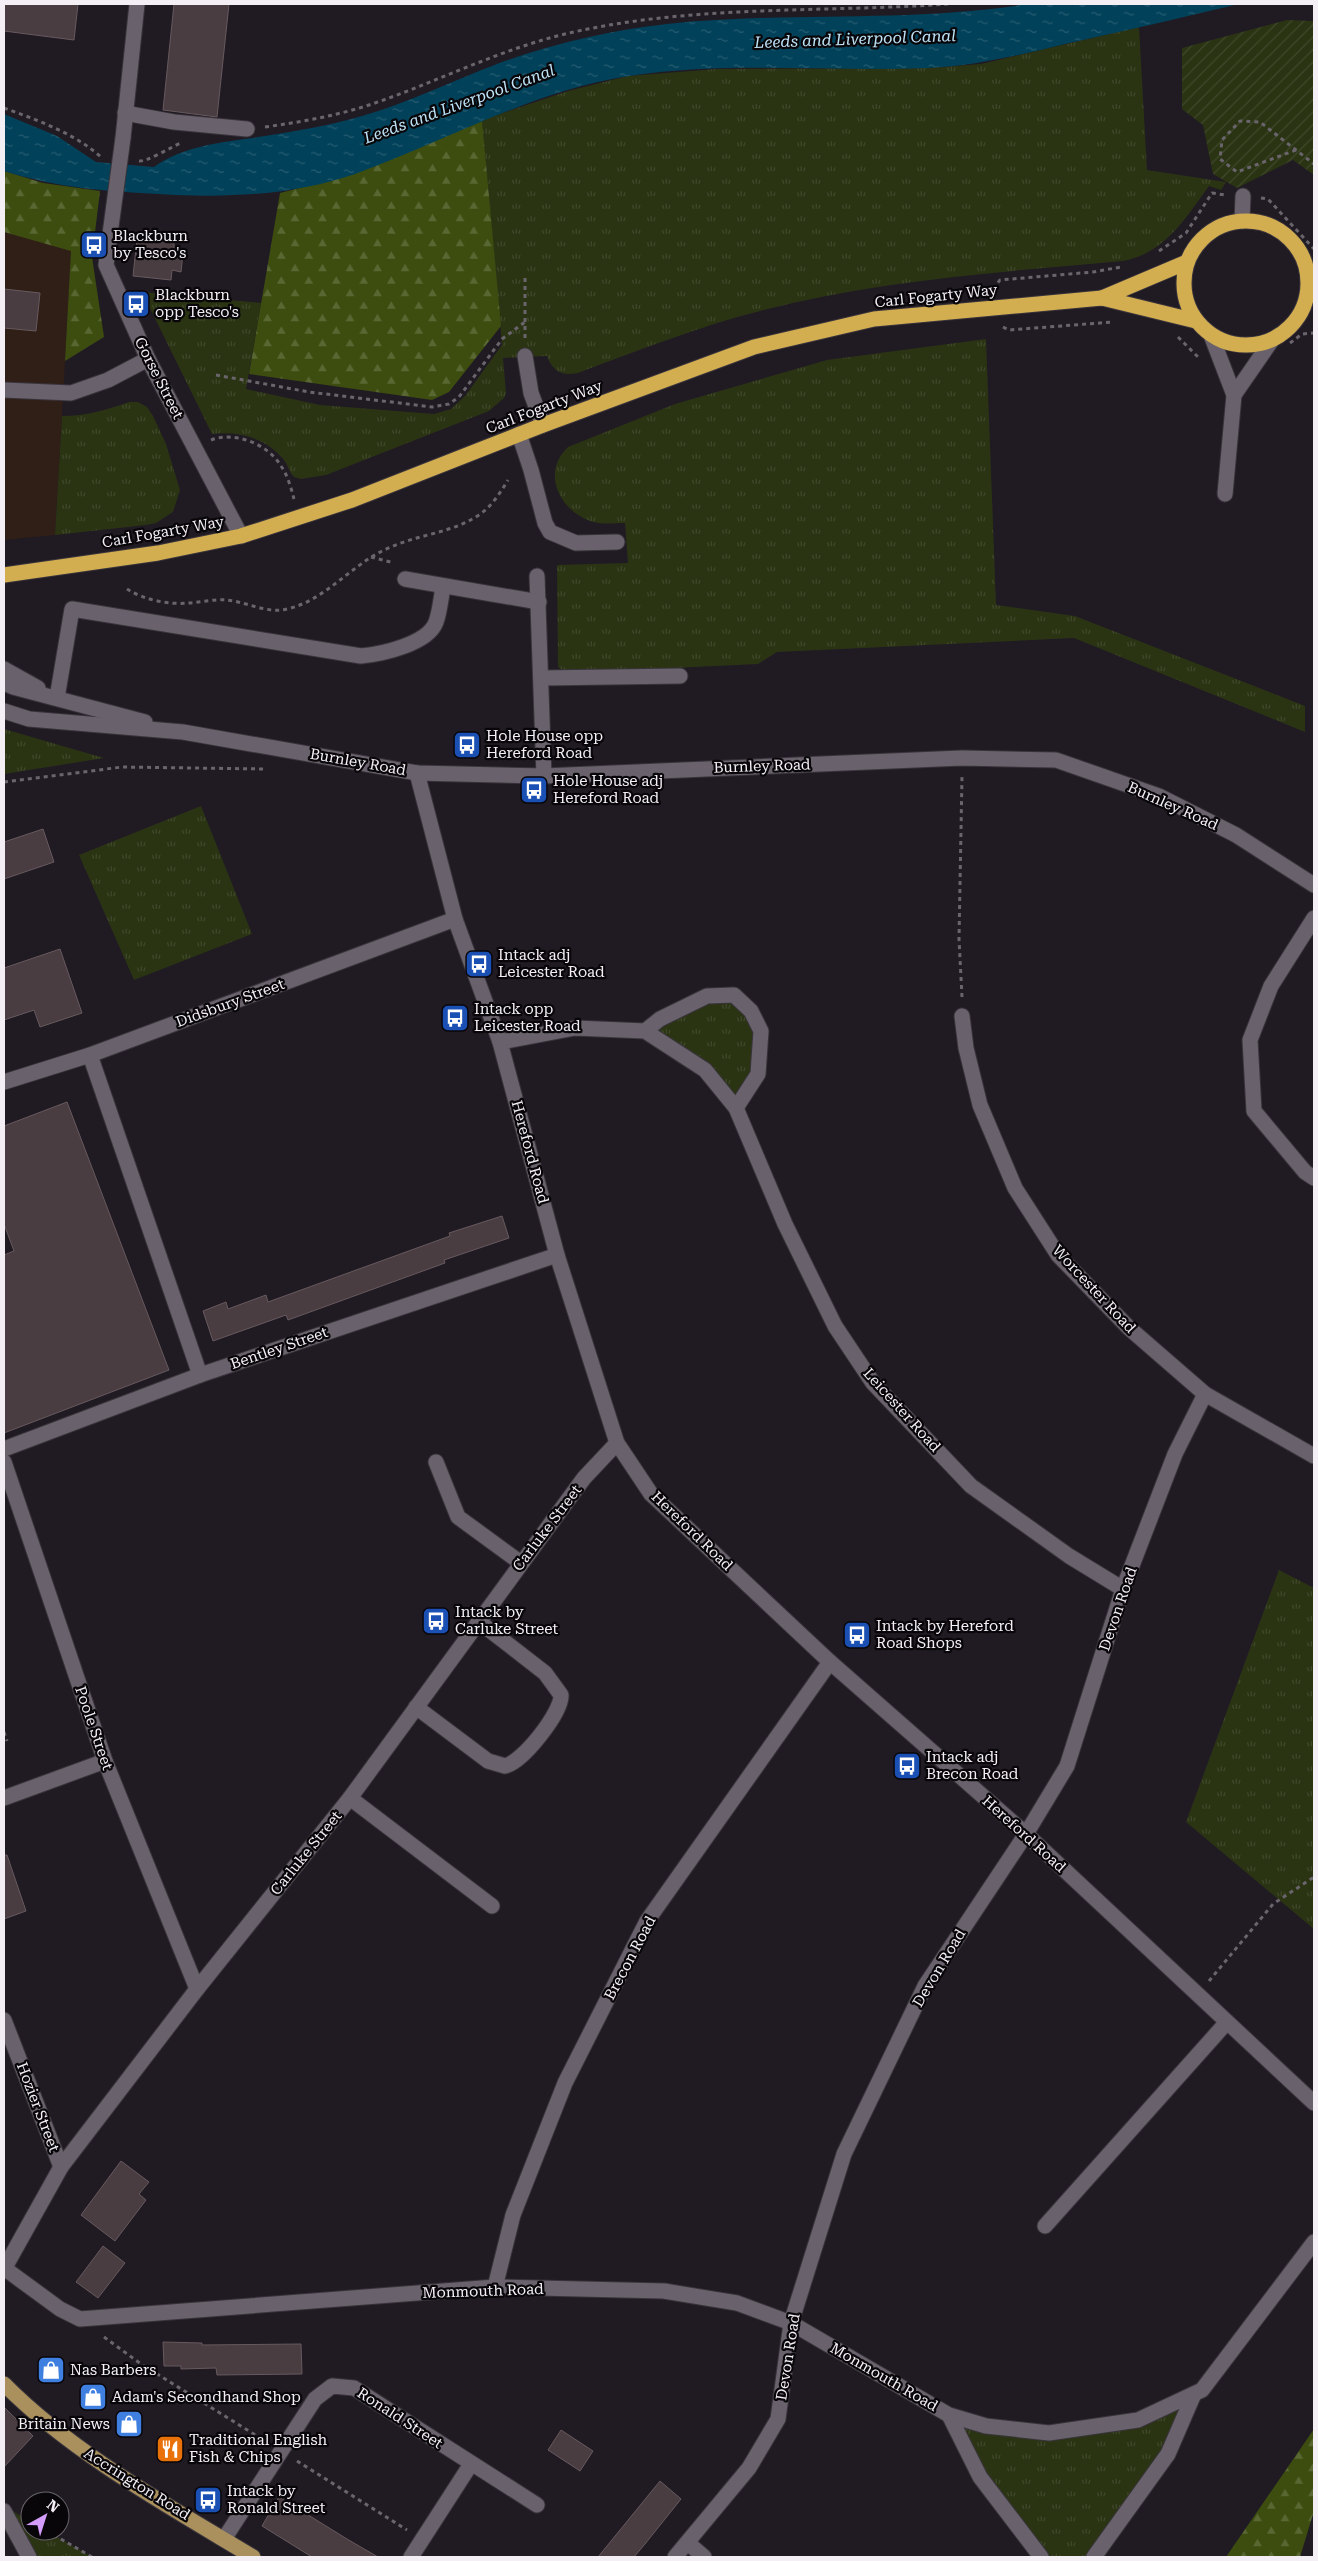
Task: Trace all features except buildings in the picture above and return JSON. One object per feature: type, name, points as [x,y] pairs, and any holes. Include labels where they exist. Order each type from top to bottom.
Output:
[{"type":"highway","points":[[1250,220],[1270,225],[1287,236],[1300,252],[1311,273],[1308,291],[1308,312],[1272,340],[1252,346],[1231,344],[1211,335],[1196,321],[1186,302],[1183,282],[1187,262],[1196,244],[1211,231],[1230,222],[1250,220]]},
{"type":"highway","name":"Carl Fogarty Way","points":[[4,575],[158,554],[241,536],[352,500],[518,434],[754,347],[874,319],[1102,298],[1187,262]]},
{"type":"highway","name":"Carl Fogarty Way","points":[[1102,298],[1196,321]]},
{"type":"main road","name":"Accrington Road","points":[[4,2384],[28,2408],[86,2453],[253,2557]]},
{"type":"street","name":"Gorse Street","points":[[137,4],[123,138],[106,265],[148,359],[241,536]]},
{"type":"street","points":[[125,113],[174,122],[247,129]]},
{"type":"street","points":[[1242,221],[1243,196]]},
{"type":"street","points":[[1211,335],[1234,395],[1225,494]]},
{"type":"street","points":[[1234,395],[1272,340]]},
{"type":"street","points":[[525,356],[531,393],[543,425]]},
{"type":"street","points":[[4,390],[71,393],[108,380],[148,359]]},
{"type":"street","points":[[518,434],[532,470],[545,523],[550,532],[576,543],[616,542]]},
{"type":"street","points":[[537,576],[544,776]]},
{"type":"street","points":[[405,579],[539,602]]},
{"type":"street","points":[[57,698],[72,608],[360,656],[379,654],[413,642],[430,632],[436,622],[443,587]]},
{"type":"street","name":"Burnley Road","points":[[4,669],[57,698]]},
{"type":"street","points":[[541,678],[680,676]]},
{"type":"street","name":"Burnley Road","points":[[4,682],[13,687],[183,732]]},
{"type":"street","name":"Burnley Road","points":[[4,711],[29,719],[183,732],[417,773],[544,776],[962,758],[1056,760],[1150,793],[1236,834],[1314,884]]},
{"type":"street","name":"Hereford Road","points":[[417,773],[455,919],[500,1042],[557,1255],[617,1443],[652,1494],[830,1662],[1026,1834],[1314,2103]]},
{"type":"street","points":[[1314,918],[1271,986],[1250,1040],[1254,1111],[1305,1172],[1314,1178]]},
{"type":"street","name":"Didsbury Street","points":[[4,1082],[90,1055],[455,919]]},
{"type":"street","points":[[500,1042],[575,1028],[645,1031],[660,1019],[707,996],[734,995],[752,1011],[761,1031],[758,1074],[736,1108]]},
{"type":"street","name":"Worcester Road","points":[[962,1016],[966,1048],[980,1105],[1015,1188],[1058,1255],[1129,1328],[1205,1394],[1314,1456]]},
{"type":"street","name":"Leicester Road","points":[[645,1031],[705,1070],[736,1108],[789,1232],[835,1326],[873,1383],[971,1486],[1069,1556],[1123,1589]]},
{"type":"street","points":[[90,1055],[200,1375]]},
{"type":"street","name":"Bentley Street","points":[[4,1449],[200,1375],[557,1255]]},
{"type":"street","name":"Devon Road","points":[[675,2557],[749,2468],[778,2419],[791,2323],[844,2154],[925,1986],[1026,1834],[1067,1766],[1123,1589],[1175,1454],[1205,1394]]},
{"type":"street","name":"Carluke Street","points":[[4,2268],[61,2167],[197,1989],[350,1798],[584,1478],[617,1443]]},
{"type":"street","name":"Poole Street","points":[[4,1462],[104,1761],[197,1989]]},
{"type":"street","points":[[436,1462],[458,1517],[521,1563]]},
{"type":"street","points":[[416,1707],[488,1761],[506,1766],[521,1758],[558,1711],[561,1695],[545,1673],[478,1621]]},
{"type":"street","name":"Brecon Road","points":[[495,2287],[513,2215],[565,2083],[647,1922],[830,1662]]},
{"type":"street","points":[[4,1798],[104,1761]]},
{"type":"street","points":[[350,1798],[492,1906]]},
{"type":"street","name":"Hozier Street","points":[[4,2020],[61,2167]]},
{"type":"street","points":[[1045,2226],[1227,2022]]},
{"type":"street","name":"Monmouth Road","points":[[80,2319],[495,2287],[664,2291],[737,2303],[791,2323],[949,2415],[986,2426],[1049,2433],[1138,2420],[1202,2390],[1314,2242]]},
{"type":"street","points":[[4,2268],[60,2309],[80,2319]]},
{"type":"street","name":"Ronald Street","points":[[224,2539],[315,2400],[332,2386],[354,2388],[537,2505]]},
{"type":"street","name":"Monmouth Road","points":[[1094,2557],[1168,2454],[1194,2394]]},
{"type":"street","name":"Monmouth Road","points":[[949,2415],[980,2477],[1041,2557]]},
{"type":"street","points":[[411,2557],[472,2464]]},
{"type":"street","points":[[4,2511],[29,2557]]},
{"type":"street","points":[[688,2543],[704,2557]]},
{"type":"path","points":[[247,129],[314,120],[368,105],[506,52],[557,36],[607,26],[696,14],[949,4]]},
{"type":"path","points":[[4,108],[28,116],[86,144],[101,157],[110,158]]},
{"type":"path","points":[[1296,150],[1237,172],[1220,159],[1222,140],[1240,121],[1260,122],[1296,150],[1314,164]]},
{"type":"path","points":[[135,161],[144,162],[164,149],[184,142]]},
{"type":"path","points":[[1156,253],[1186,233],[1212,193],[1268,199],[1314,249]]},
{"type":"path","points":[[980,309],[1000,280],[1093,272],[1131,265]]},
{"type":"path","points":[[525,276],[525,356]]},
{"type":"path","points":[[216,375],[310,392],[432,407],[450,404],[459,397],[502,339],[525,322]]},
{"type":"path","points":[[1009,330],[1116,322]]},
{"type":"path","points":[[1287,345],[1302,334],[1314,333]]},
{"type":"path","points":[[1175,334],[1202,360],[1220,359]]},
{"type":"path","points":[[194,446],[220,436],[240,438],[255,443],[270,453],[281,464],[300,517]]},
{"type":"path","points":[[127,589],[137,595],[163,602],[187,604],[225,600],[271,610],[285,610],[316,597],[362,563],[389,547],[458,528],[481,514],[494,502],[508,480]]},
{"type":"path","points":[[4,782],[122,767],[264,769],[266,746]]},
{"type":"path","points":[[962,758],[959,939],[962,1016]]},
{"type":"path","points":[[4,1732],[7,1741]]},
{"type":"path","points":[[1198,1993],[1273,1904],[1314,1877]]},
{"type":"path","points":[[80,2319],[141,2364],[422,2539]]},
{"type":"path","points":[[64,2541],[92,2557]]},
{"type":"shaded area","points":[[4,171],[43,183],[75,188],[55,535],[4,540]]},
{"type":"green space","points":[[1287,20],[1314,21],[1314,175],[1293,160],[1237,188],[1213,174],[1203,125],[1182,109],[1182,48]]},
{"type":"green space","points":[[1139,27],[1147,170],[1226,182],[1221,190],[1209,186],[1173,233],[1151,251],[1123,261],[942,278],[852,291],[808,300],[717,323],[578,373],[567,374],[559,372],[552,366],[547,356],[503,358],[506,393],[504,398],[489,411],[326,475],[301,479],[294,477],[277,452],[261,441],[242,435],[212,434],[142,292],[261,303],[246,389],[320,405],[434,414],[451,409],[465,396],[502,345],[482,120],[568,91],[628,76],[717,69],[929,68],[981,64]]},
{"type":"green space","points":[[482,120],[501,326],[449,392],[432,400],[249,374],[280,193],[353,174]]},
{"type":"green space","points":[[4,171],[43,183],[100,191],[92,257],[104,337],[65,361],[71,251],[4,232]]},
{"type":"green space","points":[[986,339],[996,605],[1075,616],[1305,706],[1305,732],[1074,638],[777,652],[758,664],[567,673],[558,667],[557,565],[628,563],[625,523],[590,521],[579,516],[562,499],[557,489],[556,468],[560,457],[568,447],[675,404],[827,360]]},
{"type":"green space","points":[[129,402],[138,402],[147,407],[166,444],[180,490],[173,512],[156,523],[146,525],[55,535],[62,416],[96,412]]},
{"type":"green space","points":[[4,729],[104,758],[4,774]]},
{"type":"green space","points":[[201,806],[252,934],[134,980],[79,855]]},
{"type":"green space","points":[[734,995],[761,1031],[758,1074],[736,1108],[705,1070],[645,1031],[703,998]]},
{"type":"green space","points":[[1279,1570],[1314,1588],[1314,1929],[1186,1822]]},
{"type":"green space","points":[[1194,2394],[1168,2454],[1094,2557],[1041,2557],[949,2415],[1049,2433],[1138,2420]]},
{"type":"green space","points":[[1314,2429],[1314,2511],[1300,2557],[1226,2557]]},
{"type":"green space","points":[[4,2506],[20,2515],[20,2539]]},
{"type":"green space","points":[[21,2541],[64,2541],[92,2557],[29,2557]]},
{"type":"water","name":"Leeds and Liverpool Canal","points":[[1027,4],[1239,4],[1014,56],[963,65],[891,69],[704,69],[629,76],[593,83],[558,93],[490,118],[355,174],[329,182],[276,192],[195,196],[123,192],[56,184],[4,171],[4,114],[57,136],[96,162],[154,167],[179,153],[207,145],[302,130],[362,116],[396,105],[517,57],[559,44],[624,30],[712,20],[937,13]]},
{"type":"place","name":"Blackburn by Tesco's","points":[[94,245]]},
{"type":"place","name":"Blackburn opp Tesco's","points":[[136,304]]},
{"type":"place","name":"Hole House opp Hereford Road","points":[[467,745]]},
{"type":"place","name":"Hole House adj Hereford Road","points":[[534,790]]},
{"type":"place","name":"Intack adj Leicester Road","points":[[479,964]]},
{"type":"place","name":"Intack opp Leicester Road","points":[[455,1018]]},
{"type":"place","name":"Intack by Carluke Street","points":[[436,1621]]},
{"type":"place","name":"Intack by Hereford Road Shops","points":[[857,1635]]},
{"type":"place","name":"Intack adj Brecon Road","points":[[907,1766]]},
{"type":"place","name":"Nas Barbers","points":[[51,2370]]},
{"type":"place","name":"Adam's Secondhand Shop","points":[[93,2397]]},
{"type":"place","name":"Britain News","points":[[129,2424]]},
{"type":"place","name":"Traditional English Fish & Chips","points":[[170,2449]]},
{"type":"place","name":"Intack by Ronald Street","points":[[208,2500]]}]
